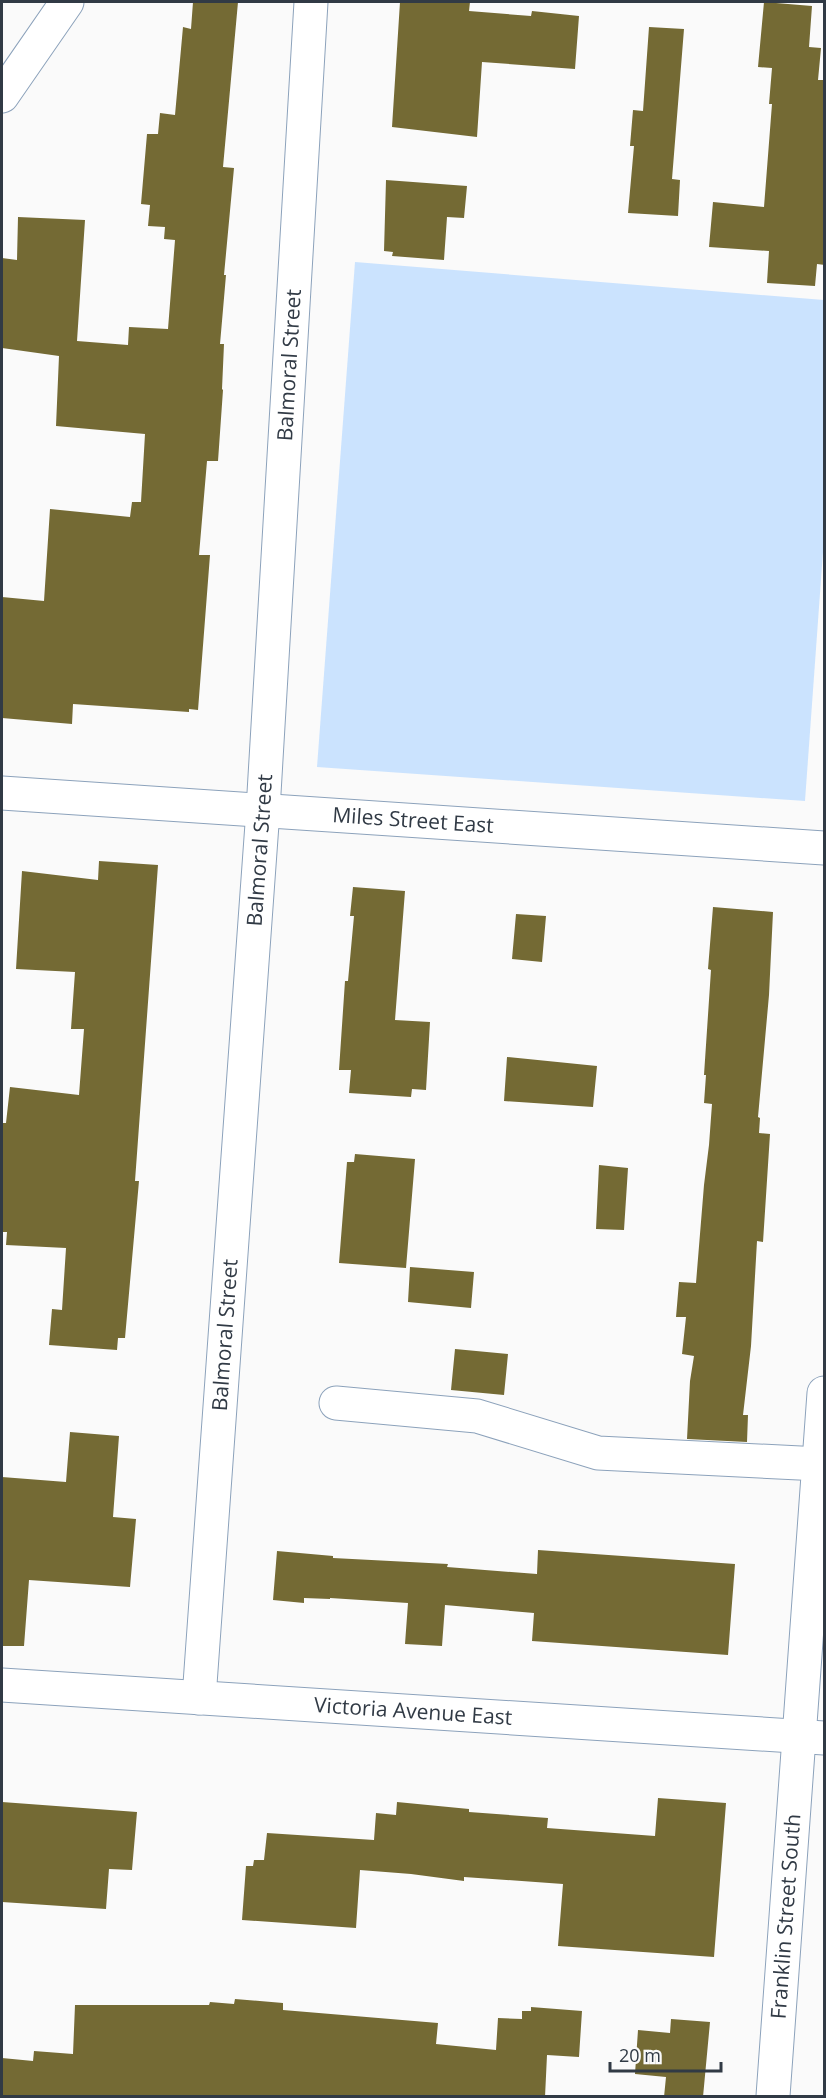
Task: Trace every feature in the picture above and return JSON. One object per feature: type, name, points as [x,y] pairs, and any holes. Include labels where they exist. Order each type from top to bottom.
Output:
[{"type":"street","points":[[2,96],[67,2]]},
{"type":"street","name":"Balmoral Street","points":[[199,1698],[263,810],[311,2]]},
{"type":"street","name":"Miles Street East","points":[[2,793],[825,848]]},
{"type":"street","name":"Franklin Street South","points":[[773,2097],[811,1737],[819,1464],[825,1393]]},
{"type":"street","points":[[336,1403],[477,1416],[598,1453],[819,1464]]},
{"type":"street","name":"Victoria Avenue East","points":[[2,1685],[811,1737]]},
{"type":"shaded area","points":[[355,262],[824,300],[824,538],[805,801],[317,767]]},
{"type":"building","points":[[193,2],[238,2],[223,167],[234,168],[220,344],[224,344],[218,461],[207,461],[199,555],[210,555],[198,710],[189,709],[189,712],[73,704],[72,724],[2,718],[2,597],[44,601],[50,509],[130,517],[132,502],[141,502],[145,434],[56,426],[59,356],[2,348],[2,258],[17,260],[18,217],[85,220],[77,341],[128,345],[129,327],[168,329],[175,240],[164,239],[165,227],[148,226],[150,205],[141,204],[147,134],[158,134],[160,113],[175,115],[183,27],[191,29]]},
{"type":"building","points":[[400,2],[470,2],[469,11],[531,16],[532,11],[579,16],[575,69],[482,62],[477,137],[392,127]]},
{"type":"building","points":[[764,2],[812,6],[809,47],[821,48],[818,80],[825,80],[825,265],[817,264],[815,286],[767,283],[769,251],[709,247],[713,202],[764,207],[772,104],[769,104],[772,68],[758,67]]},
{"type":"building","points":[[649,27],[684,29],[672,179],[680,180],[678,216],[628,213],[634,146],[630,146],[633,110],[643,111]]},
{"type":"building","points":[[386,180],[467,186],[464,218],[447,217],[444,260],[392,256],[393,252],[384,251]]},
{"type":"building","points":[[99,861],[158,865],[135,1181],[139,1181],[125,1338],[118,1338],[117,1350],[49,1345],[52,1309],[62,1310],[66,1248],[6,1245],[7,1232],[2,1232],[2,1123],[6,1123],[10,1087],[79,1095],[84,1029],[71,1029],[75,972],[16,969],[22,871],[98,880]]},
{"type":"building","points":[[353,887],[405,891],[395,1020],[430,1022],[426,1090],[412,1089],[411,1097],[349,1093],[351,1070],[339,1070],[345,981],[348,981],[354,916],[350,916]]},
{"type":"building","points":[[713,907],[773,912],[769,995],[758,1117],[760,1118],[759,1133],[770,1134],[763,1242],[757,1241],[751,1346],[743,1415],[748,1415],[747,1442],[687,1439],[690,1381],[694,1356],[682,1354],[686,1317],[676,1317],[679,1282],[696,1283],[709,1145],[712,1104],[704,1103],[706,1075],[704,1075]]},
{"type":"building","points":[[516,914],[546,916],[542,962],[512,959]]},
{"type":"building","points":[[507,1057],[597,1066],[593,1107],[504,1101]]},
{"type":"building","points":[[355,1154],[415,1159],[406,1268],[339,1263],[347,1162],[354,1162]]},
{"type":"building","points":[[599,1165],[628,1168],[624,1230],[596,1229]]},
{"type":"building","points":[[410,1267],[474,1272],[471,1308],[408,1302]]},
{"type":"building","points":[[455,1349],[508,1354],[504,1395],[451,1390]]},
{"type":"building","points":[[70,1432],[119,1436],[113,1517],[136,1519],[130,1587],[29,1580],[24,1646],[2,1646],[2,1477],[66,1482]]},
{"type":"building","points":[[538,1550],[735,1564],[728,1655],[532,1641],[534,1613],[445,1605],[442,1646],[405,1644],[408,1603],[330,1598],[304,1598],[304,1603],[273,1600],[277,1551],[333,1556],[333,1558],[448,1564],[447,1567],[537,1574]]},
{"type":"building","points":[[658,1798],[726,1803],[714,1957],[558,1946],[563,1884],[464,1877],[464,1881],[360,1870],[356,1928],[242,1920],[246,1866],[253,1866],[254,1860],[264,1860],[267,1833],[374,1840],[376,1813],[396,1815],[397,1802],[469,1809],[469,1812],[548,1818],[547,1828],[655,1836]]},
{"type":"building","points":[[2,1802],[137,1812],[132,1870],[109,1869],[106,1909],[2,1902]]},
{"type":"building","points":[[235,1999],[283,2003],[283,2010],[438,2023],[436,2044],[496,2050],[498,2018],[522,2019],[522,2011],[531,2011],[531,2007],[582,2011],[579,2057],[547,2055],[545,2097],[2,2097],[2,2058],[33,2061],[34,2051],[73,2054],[75,2005],[209,2005],[210,2002],[234,2004]]},
{"type":"building","points":[[671,2019],[710,2022],[703,2097],[664,2097],[666,2077],[635,2074],[638,2030],[670,2033]]}]
